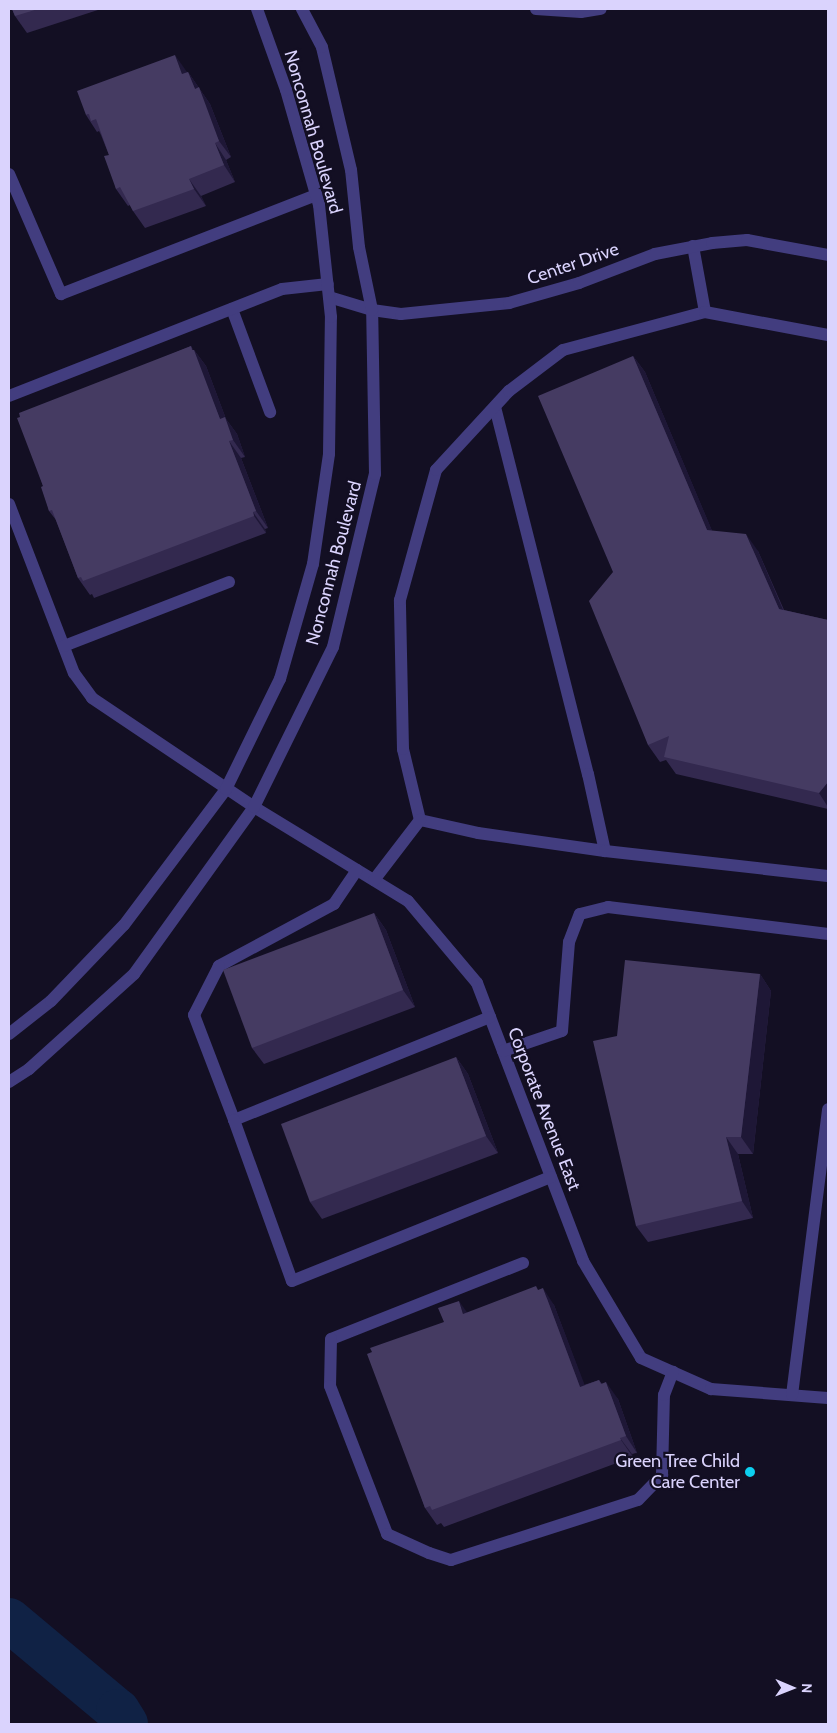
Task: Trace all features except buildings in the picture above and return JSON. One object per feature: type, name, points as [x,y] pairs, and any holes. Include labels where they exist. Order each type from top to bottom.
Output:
[{"type":"street","name":"Nonconnah Boulevard","points":[[9,1034],[51,1002],[124,925],[226,788],[280,679],[313,564],[329,454],[331,317],[328,284],[319,205],[286,90],[257,9]]},
{"type":"street","name":"Nonconnah Boulevard","points":[[9,1082],[29,1069],[134,974],[254,807],[333,647],[375,474],[372,310],[359,247],[351,170],[322,47],[302,9]]},
{"type":"street","points":[[536,9],[581,12],[601,9]]},
{"type":"street","points":[[9,174],[61,294],[316,195]]},
{"type":"street","name":"Center Drive","points":[[329,297],[372,310],[401,314],[509,303],[579,283],[655,254],[693,246],[747,240],[828,254]]},
{"type":"street","points":[[693,246],[705,312]]},
{"type":"street","points":[[9,396],[282,289],[328,284]]},
{"type":"street","points":[[232,308],[270,412]]},
{"type":"street","points":[[420,820],[403,749],[400,600],[436,470],[509,391],[563,350],[705,312],[828,335]]},
{"type":"street","points":[[495,407],[586,765],[605,851]]},
{"type":"street","name":"Corporate Avenue East","points":[[9,504],[74,673],[92,698],[254,807],[408,901],[477,983],[583,1261],[641,1358],[711,1389],[828,1398]]},
{"type":"street","points":[[64,646],[228,582]]},
{"type":"street","points":[[420,820],[478,833],[605,851],[828,876]]},
{"type":"street","points":[[374,880],[420,820]]},
{"type":"street","points":[[357,870],[334,904],[219,966],[194,1015],[292,1281],[551,1177]]},
{"type":"street","points":[[503,1050],[562,1031],[570,942],[580,914],[608,908],[828,934]]},
{"type":"street","points":[[234,1120],[490,1017]]},
{"type":"street","points":[[792,1395],[828,1109]]},
{"type":"street","points":[[523,1263],[332,1339],[330,1386],[387,1534],[429,1553],[451,1560],[638,1500],[662,1475],[664,1396],[672,1372]]},
{"type":"waterway","points":[[9,1620],[118,1711],[126,1724]]},
{"type":"place","name":"Green Tree Child Care Center","points":[[750,1472]]}]
